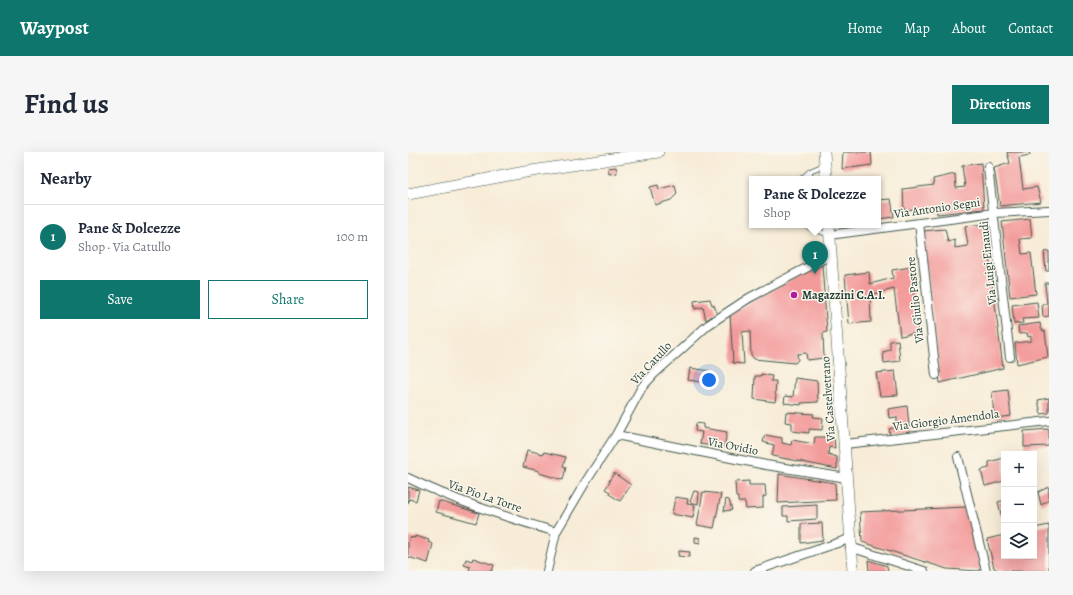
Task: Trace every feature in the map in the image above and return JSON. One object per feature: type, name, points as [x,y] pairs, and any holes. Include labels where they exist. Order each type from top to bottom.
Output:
[{"type":"main road","points":[[408,194],[525,172],[658,152]]},
{"type":"main road","points":[[824,152],[826,176]]},
{"type":"main road","name":"Via Castelvetrano","points":[[829,230],[853,571]]},
{"type":"street","name":"Via Luigi Einaudi","points":[[988,167],[995,213],[1010,357]]},
{"type":"street","name":"Via Antonio Segni","points":[[881,226],[919,223],[995,213],[1049,210]]},
{"type":"street","name":"Via Giulio Pastore","points":[[919,223],[936,375]]},
{"type":"street","name":"Via Antonio Segni","points":[[829,230],[855,228]]},
{"type":"street","name":"Via Catullo","points":[[547,571],[556,532],[616,434],[642,387],[654,374],[708,325],[749,298],[831,255]]},
{"type":"street","name":"Via Giorgio Amendola","points":[[845,444],[1049,421]]},
{"type":"street","name":"Via Ovidio","points":[[616,434],[766,465],[847,478]]},
{"type":"street","points":[[958,457],[986,571]]},
{"type":"street","name":"Via Pio La Torre","points":[[408,478],[434,491],[471,506],[556,532]]},
{"type":"street","points":[[755,571],[850,543],[919,570]]},
{"type":"lane","points":[[804,176],[810,171],[825,165]]},
{"type":"lane","points":[[810,171],[810,176]]},
{"type":"building","points":[[843,152],[871,152],[872,165],[842,169]]},
{"type":"building","points":[[1007,152],[1029,152],[1030,155],[1019,157],[1023,189],[1037,187],[1041,202],[1000,206],[994,168],[1010,163]]},
{"type":"building","points":[[981,163],[984,209],[937,214],[937,207],[904,210],[903,189],[934,185],[933,179],[955,174],[956,188],[965,187],[962,166]]},
{"type":"building","points":[[616,167],[617,173],[609,174],[608,168]]},
{"type":"building","points":[[658,185],[659,189],[675,185],[677,194],[671,200],[655,205],[650,187]]},
{"type":"building","points":[[891,199],[894,217],[881,219],[881,200]]},
{"type":"building","points":[[1030,219],[1032,238],[1020,239],[1022,254],[1031,253],[1036,294],[1010,297],[1002,222]]},
{"type":"building","points":[[985,224],[1003,368],[940,383],[923,231],[945,229],[948,242],[955,240],[955,248],[968,246],[965,226]]},
{"type":"building","points":[[1049,251],[1049,271],[1046,271],[1044,252]]},
{"type":"building","points":[[822,265],[827,332],[823,333],[824,358],[807,360],[806,353],[797,354],[798,360],[795,363],[754,359],[751,355],[750,331],[742,332],[744,364],[733,363],[730,314],[808,270]]},
{"type":"building","points":[[911,267],[918,333],[900,336],[894,289],[870,295],[871,322],[849,324],[845,275],[869,272],[870,284],[893,278],[892,270]]},
{"type":"building","points":[[1045,283],[1049,283],[1049,316],[1043,317],[1042,304],[1047,304]]},
{"type":"building","points":[[710,299],[717,313],[706,320],[703,307],[695,309],[694,301]]},
{"type":"building","points":[[1037,302],[1039,318],[1022,319],[1023,323],[1014,324],[1012,305]]},
{"type":"building","points":[[1040,323],[1041,328],[1045,331],[1048,357],[1017,364],[1015,343],[1031,341],[1031,336],[1028,337],[1027,333],[1019,334],[1018,326]]},
{"type":"building","points":[[898,340],[900,361],[884,363],[883,352],[890,350],[890,341]]},
{"type":"building","points":[[690,368],[710,371],[709,383],[688,380]]},
{"type":"building","points":[[895,371],[898,395],[880,396],[876,373]]},
{"type":"building","points":[[761,374],[772,376],[771,381],[776,381],[775,402],[754,399],[755,376],[761,376]]},
{"type":"building","points":[[795,378],[817,381],[818,402],[801,403],[801,405],[784,403],[785,396],[793,397]]},
{"type":"building","points":[[1008,390],[1011,416],[994,418],[992,392]]},
{"type":"building","points":[[1049,398],[1049,413],[1041,414],[1038,400]]},
{"type":"building","points":[[907,406],[910,434],[890,437],[889,429],[897,427],[897,417],[889,418],[888,409]]},
{"type":"building","points":[[786,412],[814,414],[813,417],[823,418],[822,430],[809,429],[809,433],[792,431],[792,423],[785,422]]},
{"type":"building","points":[[696,423],[703,424],[703,428],[727,432],[724,448],[700,444],[702,432],[695,431]]},
{"type":"building","points":[[1049,429],[1049,446],[1024,447],[1024,431]]},
{"type":"building","points":[[765,435],[782,438],[782,443],[791,445],[792,440],[814,444],[815,437],[834,437],[835,448],[829,447],[828,454],[837,457],[837,469],[772,456],[774,445],[763,442]]},
{"type":"building","points":[[527,450],[566,457],[563,466],[566,467],[563,480],[523,467]]},
{"type":"building","points":[[1001,459],[1001,482],[985,486],[981,470],[989,468],[989,462]]},
{"type":"building","points":[[614,473],[631,485],[620,501],[609,494],[610,492],[605,489]]},
{"type":"building","points":[[779,474],[835,483],[836,500],[778,503]]},
{"type":"building","points":[[749,481],[749,485],[765,485],[766,496],[763,497],[763,508],[746,509],[745,502],[738,502],[738,497],[736,497],[735,482]]},
{"type":"building","points":[[408,487],[419,490],[416,501],[409,499],[408,503]]},
{"type":"building","points":[[1049,487],[1049,500],[1041,505],[1038,492]]},
{"type":"building","points":[[694,491],[699,492],[698,504],[690,502]]},
{"type":"building","points":[[703,492],[721,494],[714,528],[697,525]]},
{"type":"building","points":[[675,497],[688,499],[687,504],[695,505],[693,518],[672,514]]},
{"type":"building","points":[[726,499],[729,500],[732,510],[724,511]]},
{"type":"building","points":[[439,501],[479,513],[476,523],[436,512]]},
{"type":"building","points":[[1001,501],[1001,514],[998,502]]},
{"type":"building","points":[[817,505],[817,519],[788,521],[788,516],[783,516],[783,507]]},
{"type":"building","points":[[966,507],[981,568],[979,571],[947,569],[862,542],[860,512]]},
{"type":"building","points":[[822,523],[823,540],[801,543],[801,524]]},
{"type":"building","points":[[1049,525],[1049,571],[1005,571],[994,568],[987,539],[1001,536],[1001,559],[1037,559],[1037,527]]},
{"type":"building","points":[[415,536],[429,540],[428,542],[433,544],[428,563],[408,557],[408,543],[410,537],[415,538]]},
{"type":"building","points":[[695,537],[700,538],[700,543],[695,542]]},
{"type":"building","points":[[679,551],[690,552],[689,557],[678,556]]},
{"type":"building","points":[[473,558],[494,565],[492,571],[469,571],[470,567],[464,565],[466,559],[472,561]]},
{"type":"building","points":[[868,560],[887,566],[888,571],[869,571]]},
{"type":"place","name":"Pane & Dolcezze","points":[[815,274]]},
{"type":"place","name":"Magazzini C.A.I.","points":[[794,295]]}]
